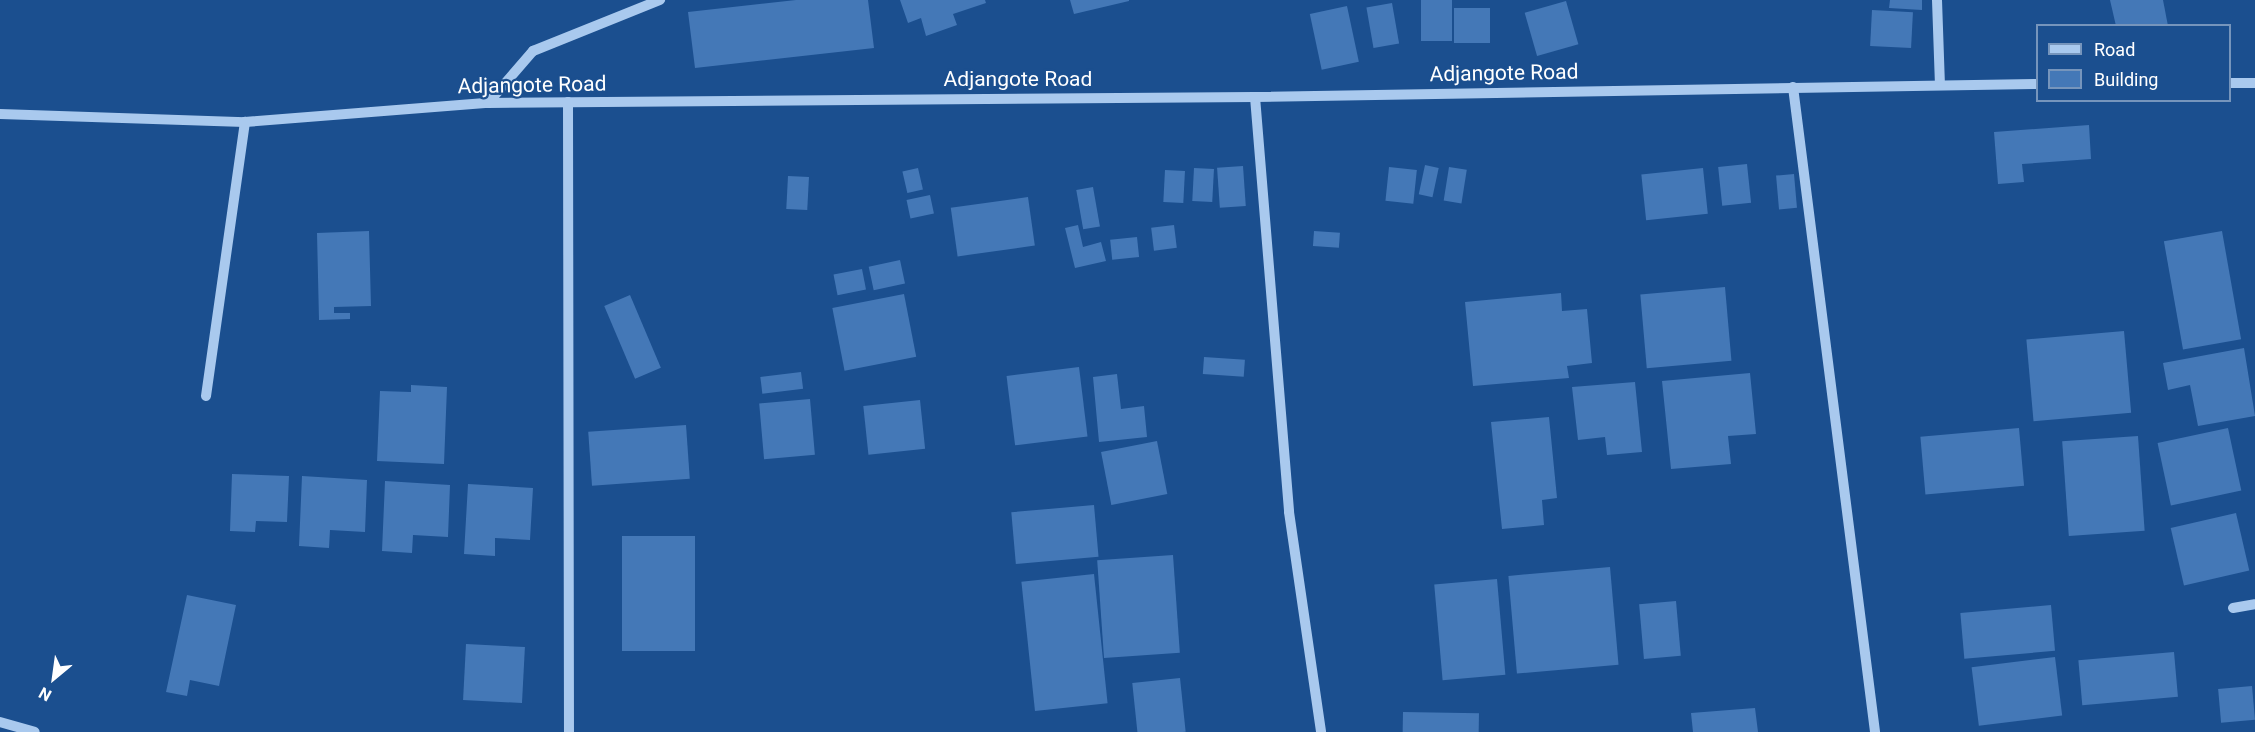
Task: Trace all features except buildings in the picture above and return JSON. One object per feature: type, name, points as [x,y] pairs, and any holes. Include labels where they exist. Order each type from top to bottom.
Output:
[{"type":"street","points":[[488,103],[533,51],[660,0]]},
{"type":"street","points":[[1937,0],[1940,85]]},
{"type":"street","points":[[2231,83],[2255,83]]},
{"type":"street","name":"Adjangote Road","points":[[0,114],[245,122],[488,103],[1255,97],[2036,84]]},
{"type":"street","points":[[1793,87],[1875,732]]},
{"type":"street","points":[[1255,97],[1289,512],[1321,732]]},
{"type":"street","points":[[568,102],[569,732]]},
{"type":"street","points":[[206,396],[245,122]]},
{"type":"street","points":[[2233,608],[2255,604]]},
{"type":"street","points":[[0,722],[35,732]]}]
